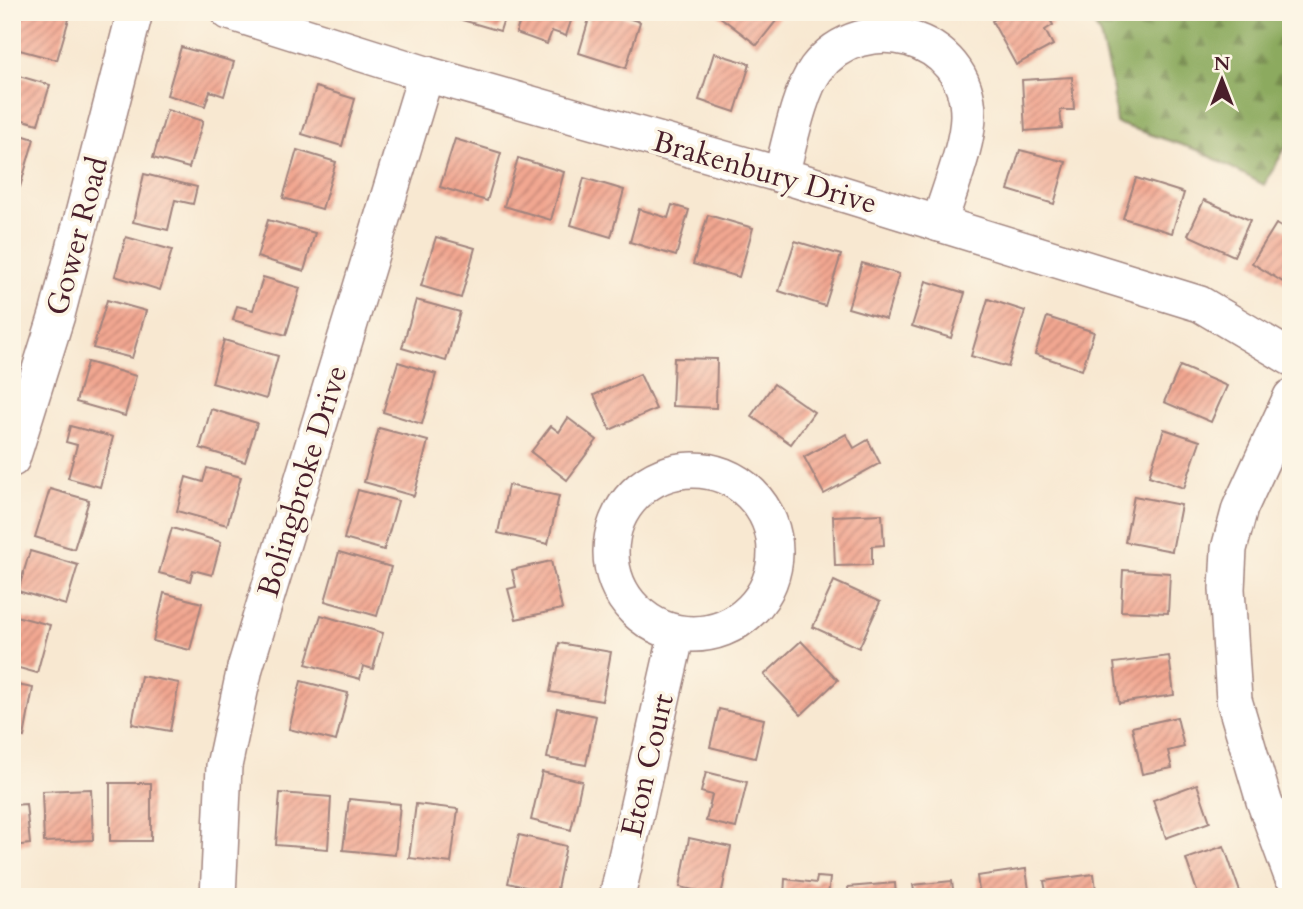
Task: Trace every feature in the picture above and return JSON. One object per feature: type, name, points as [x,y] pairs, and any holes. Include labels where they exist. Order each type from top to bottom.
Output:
[{"type":"street","name":"Gower Road","points":[[12,459],[57,315],[135,12]]},
{"type":"street","name":"Brakenbury Drive","points":[[229,12],[426,74],[781,175],[1199,304],[1291,358]]},
{"type":"street","points":[[781,175],[804,93],[815,70],[833,51],[856,38],[882,34],[908,37],[932,48],[951,66],[963,89],[968,115],[964,141],[939,224]]},
{"type":"street","name":"Bolingbroke Drive","points":[[218,897],[224,766],[244,668],[426,74]]},
{"type":"street","points":[[1291,397],[1240,508],[1229,549],[1227,589],[1234,700],[1264,801],[1291,874]]},
{"type":"street","points":[[701,471],[727,478],[747,490],[763,508],[773,530],[776,554],[772,578],[761,599],[745,616],[724,628],[701,634],[677,633],[651,623],[630,605],[616,582],[611,555],[615,527],[628,503],[648,484],[673,473],[701,471]]},
{"type":"street","name":"Eton Court","points":[[617,897],[677,633]]},
{"type":"green space","points":[[1086,12],[1291,12],[1291,138],[1264,185],[1200,151],[1116,123],[1113,90],[1100,35]]},
{"type":"building","points":[[18,12],[71,12],[57,60],[12,48],[12,33]]},
{"type":"building","points":[[454,12],[506,12],[500,31],[452,17]]},
{"type":"building","points":[[523,12],[574,12],[566,36],[552,31],[547,44],[516,33]]},
{"type":"building","points":[[591,12],[609,12],[640,22],[626,68],[579,53]]},
{"type":"building","points":[[722,12],[783,12],[757,45],[719,16]]},
{"type":"building","points":[[1008,12],[1046,12],[1053,25],[1045,30],[1053,45],[1016,65],[992,21]]},
{"type":"building","points":[[181,47],[234,62],[224,96],[210,91],[205,106],[167,95]]},
{"type":"building","points":[[714,53],[750,64],[735,112],[699,100]]},
{"type":"building","points":[[12,74],[50,85],[38,124],[12,117]]},
{"type":"building","points":[[1072,77],[1074,110],[1060,110],[1062,128],[1025,131],[1022,80]]},
{"type":"building","points":[[316,87],[355,99],[342,146],[302,134]]},
{"type":"building","points":[[167,110],[203,121],[189,168],[153,158]]},
{"type":"building","points":[[12,132],[34,139],[20,187],[12,185]]},
{"type":"building","points":[[455,139],[501,153],[487,201],[440,187]]},
{"type":"building","points":[[297,150],[336,162],[322,209],[283,198]]},
{"type":"building","points":[[1020,150],[1066,162],[1054,204],[1008,190]]},
{"type":"building","points":[[518,158],[564,172],[551,220],[504,206]]},
{"type":"building","points":[[144,174],[197,187],[193,204],[175,200],[168,230],[133,222]]},
{"type":"building","points":[[584,178],[624,190],[611,237],[571,225]]},
{"type":"building","points":[[1136,178],[1184,193],[1172,233],[1123,218]]},
{"type":"building","points":[[1204,200],[1250,220],[1234,256],[1188,235]]},
{"type":"building","points":[[672,205],[689,210],[676,256],[630,242],[639,209],[668,218]]},
{"type":"building","points":[[708,215],[753,228],[739,277],[693,264]]},
{"type":"building","points":[[268,220],[315,233],[304,271],[257,257]]},
{"type":"building","points":[[1276,224],[1291,232],[1291,287],[1252,263]]},
{"type":"building","points":[[126,237],[172,250],[160,290],[115,276]]},
{"type":"building","points":[[436,237],[475,248],[461,298],[421,286]]},
{"type":"building","points":[[795,241],[841,255],[825,306],[779,291]]},
{"type":"building","points":[[862,263],[899,274],[886,319],[848,308]]},
{"type":"building","points":[[263,277],[300,288],[286,335],[233,320],[237,306],[253,310]]},
{"type":"building","points":[[926,281],[965,293],[951,338],[912,326]]},
{"type":"building","points":[[988,299],[1025,311],[1008,367],[971,356]]},
{"type":"building","points":[[107,300],[146,311],[132,358],[93,348]]},
{"type":"building","points":[[416,300],[460,312],[446,361],[402,348]]},
{"type":"building","points":[[1047,317],[1094,332],[1082,370],[1035,354]]},
{"type":"building","points":[[224,340],[278,356],[266,399],[212,383]]},
{"type":"building","points":[[674,358],[717,359],[716,408],[672,406]]},
{"type":"building","points":[[87,362],[136,376],[125,416],[76,402]]},
{"type":"building","points":[[398,362],[436,374],[422,424],[383,412]]},
{"type":"building","points":[[1180,366],[1227,386],[1211,422],[1164,402]]},
{"type":"building","points":[[640,374],[656,409],[610,430],[594,395]]},
{"type":"building","points":[[774,384],[814,412],[791,444],[751,416]]},
{"type":"building","points":[[211,409],[257,423],[245,462],[200,448]]},
{"type":"building","points":[[568,418],[597,440],[567,480],[531,452],[551,426],[559,432]]},
{"type":"building","points":[[70,426],[113,437],[100,487],[68,478],[77,445],[66,442]]},
{"type":"building","points":[[379,428],[428,441],[414,496],[364,482]]},
{"type":"building","points":[[1164,429],[1200,441],[1184,488],[1149,476]]},
{"type":"building","points":[[846,434],[854,448],[868,440],[880,463],[824,494],[804,457]]},
{"type":"building","points":[[207,468],[241,477],[227,525],[177,511],[186,477],[203,482]]},
{"type":"building","points":[[508,485],[559,496],[548,544],[498,533]]},
{"type":"building","points":[[50,489],[89,500],[74,549],[35,537]]},
{"type":"building","points":[[358,490],[398,501],[384,550],[344,539]]},
{"type":"building","points":[[1134,496],[1181,505],[1172,551],[1125,542]]},
{"type":"building","points":[[882,514],[884,545],[872,546],[872,565],[835,566],[833,516]]},
{"type":"building","points":[[172,528],[221,542],[212,575],[193,570],[190,581],[159,573]]},
{"type":"building","points":[[30,551],[78,565],[66,605],[18,591]]},
{"type":"building","points":[[339,552],[391,567],[377,616],[325,601]]},
{"type":"building","points":[[551,561],[562,609],[516,619],[508,589],[516,587],[512,570]]},
{"type":"building","points":[[1123,570],[1170,573],[1168,613],[1121,611]]},
{"type":"building","points":[[834,581],[880,602],[859,648],[813,627]]},
{"type":"building","points":[[164,593],[202,603],[190,650],[153,641]]},
{"type":"building","points":[[12,615],[50,625],[37,673],[12,666]]},
{"type":"building","points":[[321,615],[383,633],[373,669],[363,666],[360,679],[306,664]]},
{"type":"building","points":[[801,641],[838,680],[801,715],[764,675]]},
{"type":"building","points":[[559,643],[611,652],[602,701],[550,692]]},
{"type":"building","points":[[1169,656],[1174,695],[1119,703],[1114,663]]},
{"type":"building","points":[[141,676],[179,683],[170,731],[132,724]]},
{"type":"building","points":[[301,681],[348,693],[336,741],[289,729]]},
{"type":"building","points":[[12,684],[33,688],[24,737],[12,735]]},
{"type":"building","points":[[557,708],[596,716],[586,765],[547,758]]},
{"type":"building","points":[[719,709],[764,719],[755,758],[710,747]]},
{"type":"building","points":[[1177,717],[1184,747],[1168,751],[1172,768],[1142,774],[1132,727]]},
{"type":"building","points":[[542,772],[582,781],[571,830],[531,820]]},
{"type":"building","points":[[706,772],[747,782],[736,828],[706,821],[712,795],[701,792]]},
{"type":"building","points":[[110,783],[151,783],[151,841],[110,841]]},
{"type":"building","points":[[1197,784],[1210,822],[1166,838],[1153,800]]},
{"type":"building","points":[[91,789],[93,840],[44,842],[42,791]]},
{"type":"building","points":[[280,793],[331,797],[328,849],[276,845]]},
{"type":"building","points":[[349,799],[400,804],[395,855],[343,850]]},
{"type":"building","points":[[26,804],[30,844],[12,846],[12,805]]},
{"type":"building","points":[[416,804],[458,809],[451,863],[409,858]]},
{"type":"building","points":[[519,835],[566,846],[556,894],[508,883]]},
{"type":"building","points":[[689,838],[731,847],[721,896],[680,887]]},
{"type":"building","points":[[1224,846],[1240,892],[1226,897],[1199,897],[1186,859]]},
{"type":"building","points":[[1026,869],[1030,897],[980,897],[977,876]]},
{"type":"building","points":[[1094,874],[1097,897],[1047,897],[1044,881]]},
{"type":"building","points":[[817,877],[830,878],[828,897],[784,897],[785,879],[816,883]]},
{"type":"building","points":[[952,881],[954,897],[915,897],[913,885]]},
{"type":"building","points":[[895,883],[896,897],[849,897],[848,887]]}]
